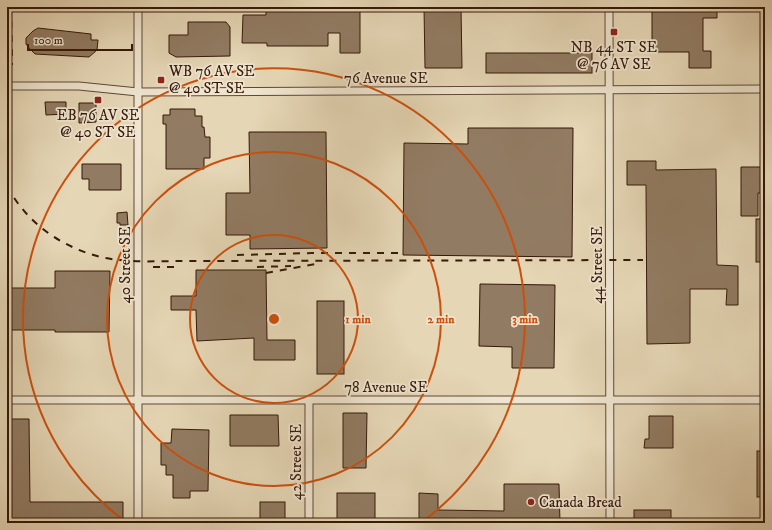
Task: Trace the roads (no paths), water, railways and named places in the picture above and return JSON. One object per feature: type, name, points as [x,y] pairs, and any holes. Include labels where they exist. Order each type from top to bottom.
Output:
[{"type":"street","name":"40 Street SE","points":[[138,7],[138,523]]},
{"type":"street","name":"44 Street SE","points":[[609,7],[610,523]]},
{"type":"street","name":"76 Avenue SE","points":[[7,86],[79,86],[138,92],[765,89]]},
{"type":"street","name":"78 Avenue SE","points":[[7,400],[765,400]]},
{"type":"street","name":"42 Street SE","points":[[309,401],[309,523]]},
{"type":"railway","points":[[11,7],[12,65]]},
{"type":"railway","points":[[7,186],[15,200],[25,212],[48,233],[75,248],[90,254],[115,260],[643,260]]},
{"type":"railway","points":[[237,255],[400,253]]},
{"type":"railway","points":[[266,273],[315,264]]},
{"type":"railway","points":[[257,267],[291,266]]},
{"type":"railway","points":[[153,267],[179,267]]},
{"type":"place","name":"NB 44 ST SE @ 76 AV SE","points":[[614,32]]},
{"type":"place","name":"WB 76 AV SE @ 40 ST SE","points":[[161,80]]},
{"type":"place","name":"EB 76 AV SE @ 40 ST SE","points":[[98,100]]},
{"type":"place","name":"Canada Bread","points":[[531,502]]}]
